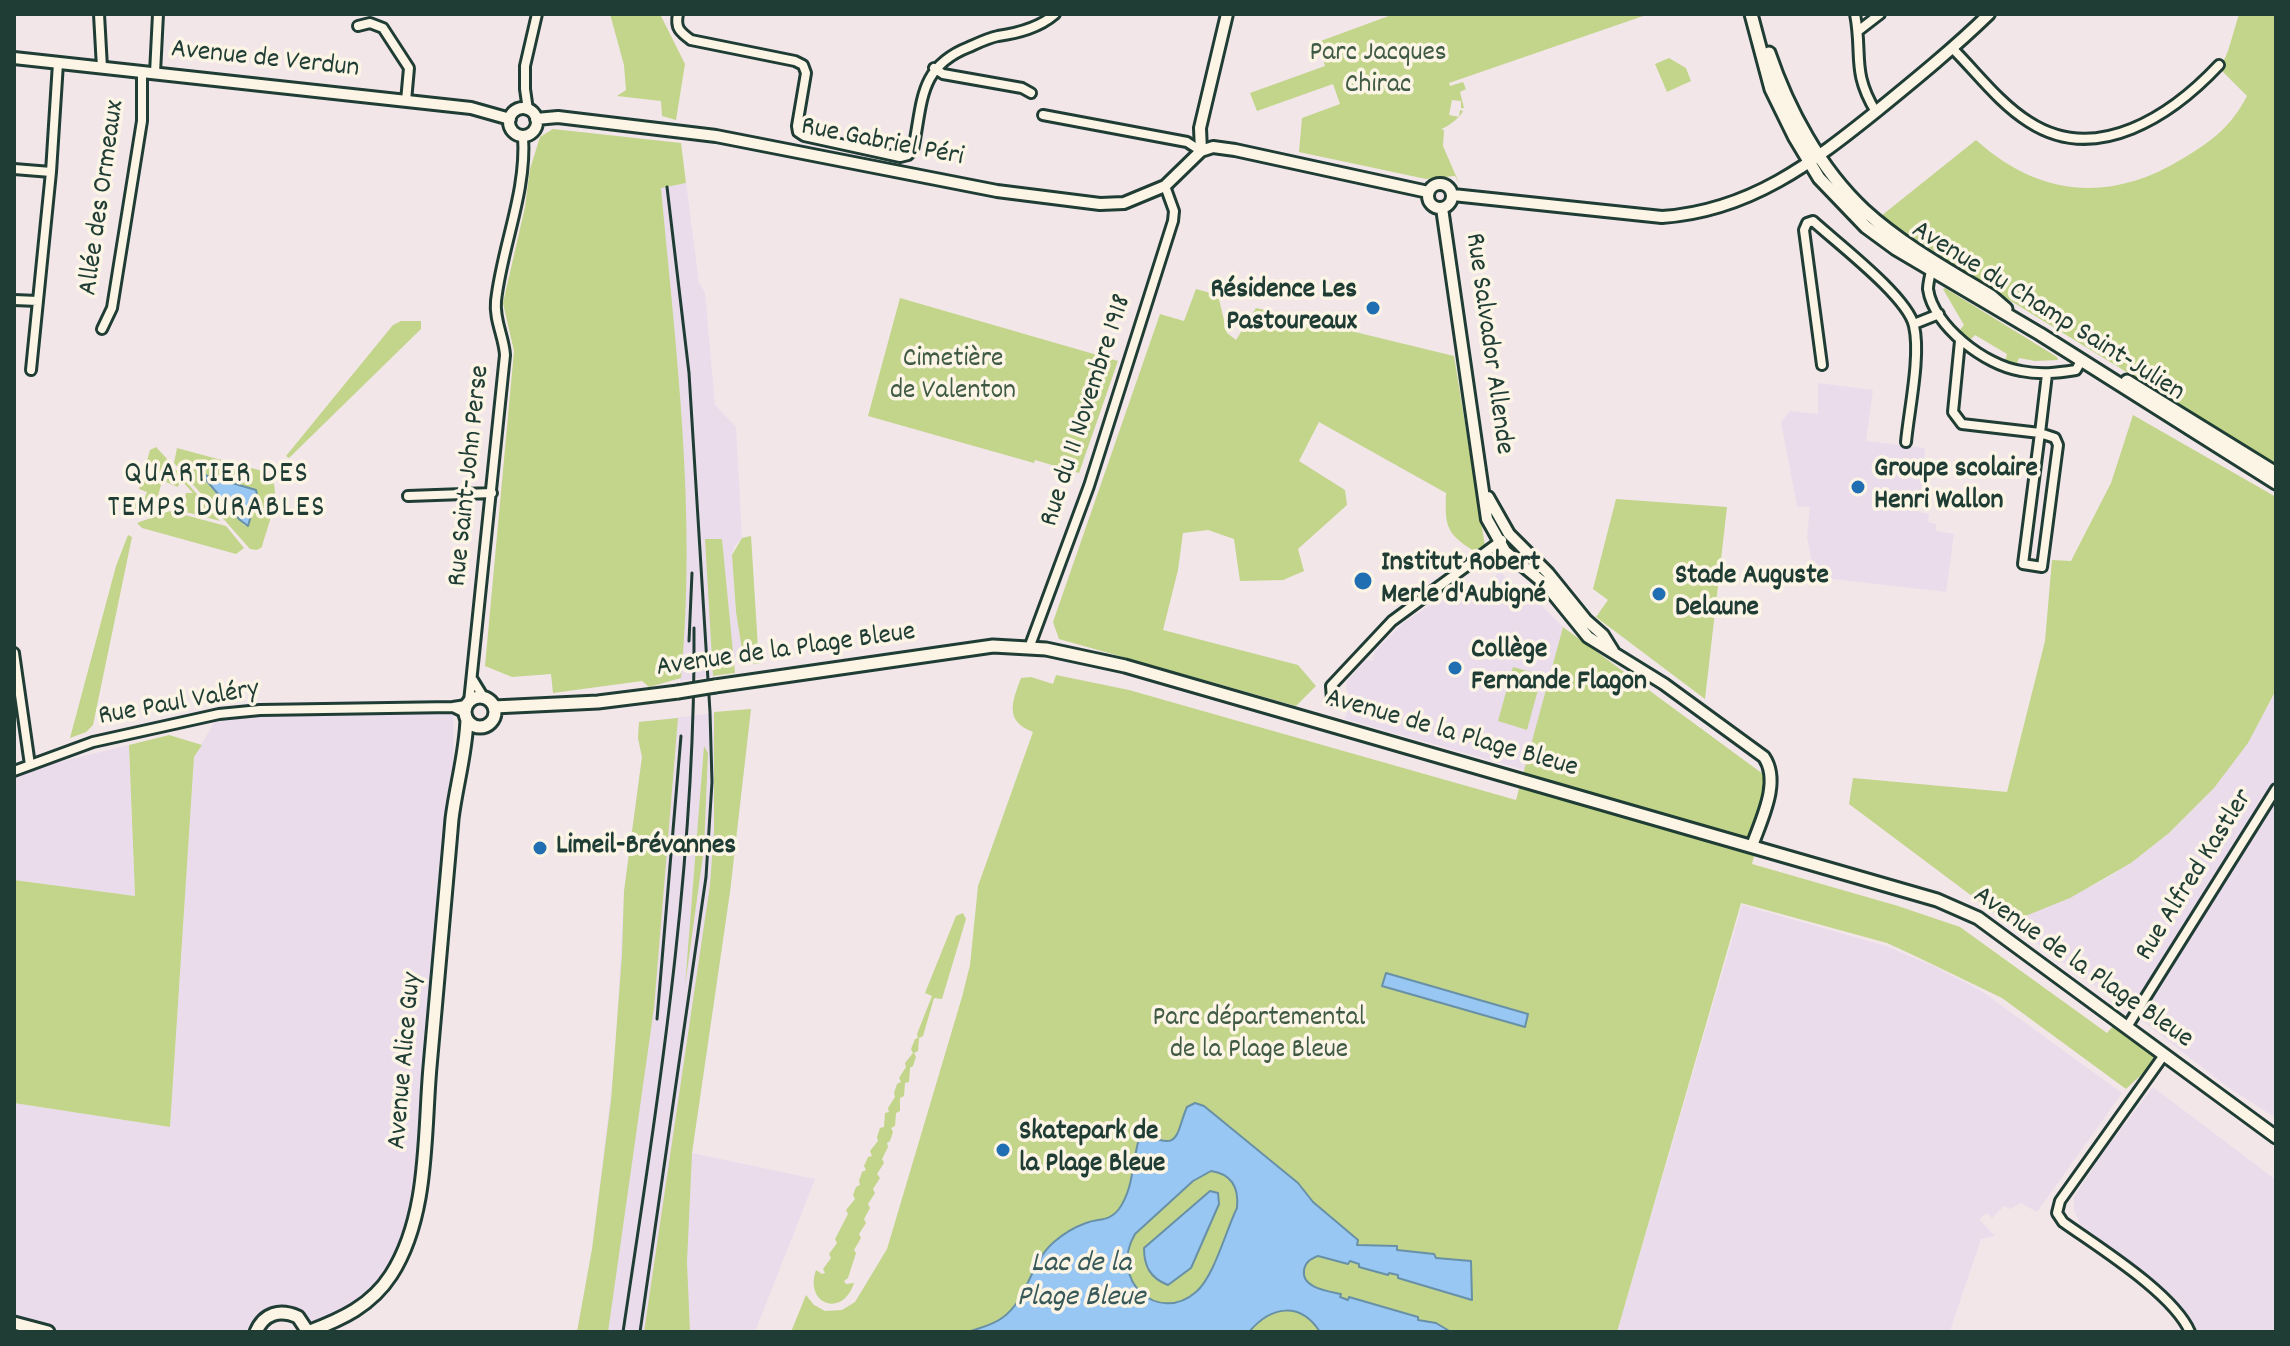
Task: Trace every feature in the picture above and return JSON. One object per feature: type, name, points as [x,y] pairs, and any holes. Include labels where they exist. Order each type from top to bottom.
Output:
[{"type":"main road","name":"Avenue du Champ Saint-Julien","points":[[1751,14],[1771,89],[1810,163],[1819,178],[1866,227],[2276,483]]},
{"type":"main road","name":"Avenue du Champ Saint-Julien","points":[[1757,14],[1780,84],[1832,176],[1863,209],[1937,269],[1991,296],[1999,305],[2067,343],[2276,473]]},
{"type":"main road","points":[[2067,343],[2079,354],[2081,361]]},
{"type":"main road","name":"Avenue de la Plage Bleue","points":[[494,711],[678,692],[993,646],[1046,649],[1125,666],[1937,900],[1997,931],[2276,1137]]},
{"type":"main road","points":[[476,698],[484,698],[494,711],[490,723],[481,727],[472,725],[467,710],[476,698]]},
{"type":"main road","name":"Avenue Alice Guy","points":[[308,1332],[358,1310],[378,1293],[393,1272],[410,1232],[421,1171],[452,819],[458,771],[466,744],[467,710]]},
{"type":"main road","name":"Avenue Alice Guy","points":[[466,744],[481,727]]},
{"type":"main road","points":[[256,1332],[268,1316],[279,1312],[298,1317],[308,1332]]},
{"type":"main road","points":[[14,1323],[48,1332]]},
{"type":"street","points":[[99,14],[102,68]]},
{"type":"street","points":[[155,73],[158,14]]},
{"type":"street","points":[[528,110],[519,109],[510,119],[511,129],[523,136],[532,133],[536,119],[528,110],[525,66],[537,14]]},
{"type":"street","points":[[678,14],[676,24],[680,32],[691,40],[803,65],[806,73],[797,126],[798,132],[804,136],[900,157],[913,150],[926,86],[934,68],[955,52],[997,36],[1012,36],[1048,21],[1055,14]]},
{"type":"street","points":[[1201,151],[1200,128],[1227,14]]},
{"type":"street","points":[[1855,14],[1860,78],[1876,112]]},
{"type":"street","points":[[1858,31],[1880,14]]},
{"type":"street","points":[[1453,195],[1673,216],[1701,212],[1748,197],[1821,156],[1953,49],[1989,14]]},
{"type":"street","points":[[358,26],[370,23],[383,28],[409,68],[406,101]]},
{"type":"street","points":[[1953,49],[2026,120],[2048,133],[2080,139],[2110,136],[2149,121],[2188,94],[2219,65]]},
{"type":"street","name":"Avenue de Verdun","points":[[14,58],[471,108],[510,119]]},
{"type":"street","points":[[31,370],[51,172],[58,63]]},
{"type":"street","points":[[934,68],[943,74],[1022,88],[1031,93]]},
{"type":"street","name":"Allée des Ormeaux","points":[[102,329],[112,308],[142,121],[142,72]]},
{"type":"street","points":[[1043,115],[1187,142],[1201,151]]},
{"type":"street","name":"Rue Gabriel Péri","points":[[536,119],[558,117],[703,134],[997,191],[1100,204],[1124,203],[1165,186],[1201,151]]},
{"type":"street","name":"Rue Saint-John Perse","points":[[467,710],[473,679],[505,355],[495,309],[516,209],[523,136]]},
{"type":"street","points":[[1201,151],[1213,147],[1235,150],[1428,192]]},
{"type":"street","points":[[850,163],[853,148]]},
{"type":"street","points":[[14,169],[51,172]]},
{"type":"street","points":[[1442,183],[1449,187],[1453,195],[1450,204],[1442,208],[1431,204],[1428,192],[1434,185],[1442,183]]},
{"type":"street","name":"Rue du 11 Novembre 1918","points":[[1029,648],[1089,486],[1173,221],[1174,211],[1165,186]]},
{"type":"street","name":"Rue Salvador Allende","points":[[1442,208],[1487,519],[1499,544],[1516,562],[1545,584],[1588,637],[1664,684],[1764,757],[1771,767],[1772,779],[1752,846]]},
{"type":"street","points":[[1822,365],[1804,230],[1807,223],[1813,221],[1902,302],[1914,324],[1916,346],[1906,442]]},
{"type":"street","points":[[1937,269],[1928,289],[1939,314],[1960,341],[1987,359],[2017,371],[2047,374],[2076,370],[2081,361]]},
{"type":"street","points":[[14,300],[38,301]]},
{"type":"street","points":[[1914,324],[1939,314]]},
{"type":"street","points":[[1960,341],[1953,412],[1962,424],[2040,433],[2055,438],[2058,445],[2042,567],[2023,564],[2040,433],[2047,374]]},
{"type":"street","name":"Rue Salvador Allende","points":[[1484,488],[1509,534],[1548,573],[1586,620],[1603,635],[1613,651]]},
{"type":"street","points":[[408,496],[492,493]]},
{"type":"street","points":[[1332,699],[1331,686],[1392,621],[1509,534]]},
{"type":"street","points":[[14,653],[30,765]]},
{"type":"street","points":[[473,679],[484,698]]},
{"type":"street","name":"Rue Paul Valéry","points":[[14,771],[93,742],[219,714],[260,710],[453,707],[467,710]]},
{"type":"street","name":"Rue Alfred Kastler","points":[[2127,1027],[2276,789]]},
{"type":"street","points":[[2164,1055],[2060,1201],[2057,1213],[2063,1222],[2163,1297],[2190,1332]]},
{"type":"shaded area","points":[[686,183],[699,283],[705,293],[715,405],[736,427],[742,538],[734,547],[732,556],[743,656],[713,653],[713,676],[680,681],[609,196]]},
{"type":"shaded area","name":"Groupe scolaire Henri Wallon","points":[[1818,383],[1873,390],[1866,441],[1925,448],[1919,512],[1929,514],[1928,522],[1936,524],[1936,531],[1954,534],[1946,592],[1816,577],[1818,564],[1812,562],[1807,537],[1810,507],[1797,506],[1781,422],[1790,411],[1818,414]]},
{"type":"shaded area","name":"Collège Fernande Flagon","points":[[1498,569],[1518,593],[1533,597],[1563,627],[1525,770],[1345,719],[1351,696],[1346,689],[1347,681],[1366,660],[1372,661],[1375,651],[1404,622],[1440,599],[1447,601],[1449,593],[1458,591],[1460,586],[1488,592]]},
{"type":"shaded area","points":[[2275,693],[2276,1118],[2226,1086],[2130,1011],[2008,923],[2100,882],[2131,863],[2169,833],[2214,788],[2247,743]]},
{"type":"shaded area","points":[[453,707],[454,806],[421,1171],[407,1244],[387,1280],[358,1310],[317,1329],[279,1312],[259,1332],[51,1332],[14,1322],[14,1103],[170,1127],[194,757],[219,714]]},
{"type":"shaded area","points":[[751,709],[730,892],[692,1153],[815,1179],[755,1332],[577,1332],[592,1249],[615,1059],[624,891],[642,757],[639,722]]},
{"type":"shaded area","points":[[129,745],[135,896],[14,880],[14,773]]},
{"type":"shaded area","points":[[1742,905],[1886,946],[1933,966],[1980,990],[2122,1093],[2037,1212],[2021,1203],[2010,1209],[2004,1206],[1992,1218],[1987,1213],[1979,1219],[1995,1236],[1981,1239],[1952,1332],[1617,1332]]},
{"type":"shaded area","points":[[2153,1087],[2276,1180],[2276,1332],[2196,1332],[2187,1314],[2152,1279],[2080,1224],[2074,1209],[2074,1197]]},
{"type":"green space","points":[[610,14],[660,14],[685,64],[676,120],[662,116],[661,101],[617,96],[626,90],[624,65]]},
{"type":"green space","name":"Parc Jacques Chirac","points":[[1394,14],[1649,14],[1449,83],[1450,86],[1463,82],[1466,89],[1460,92],[1464,108],[1461,108],[1461,101],[1452,100],[1449,115],[1459,117],[1441,129],[1444,130],[1443,146],[1459,183],[1455,176],[1426,179],[1299,152],[1302,118],[1340,104],[1333,84],[1257,111],[1250,93],[1325,66],[1318,42]]},
{"type":"green space","points":[[2239,14],[2276,14],[2276,464],[1985,285],[1881,216],[1976,140],[2025,173],[2050,183],[2076,187],[2128,183],[2182,159],[2219,133],[2247,96],[2220,69]]},
{"type":"green space","points":[[1669,58],[1686,68],[1691,81],[1667,92],[1655,64]]},
{"type":"green space","points":[[553,129],[681,143],[686,183],[661,188],[683,433],[687,555],[685,617],[681,678],[649,687],[642,681],[553,693],[551,674],[512,677],[485,666],[514,351],[503,303],[525,207],[530,169],[540,137]]},
{"type":"green space","points":[[1945,288],[2058,360],[2019,358],[2016,366],[2005,362],[2007,354],[1975,335],[1969,341],[1959,331],[1964,325]]},
{"type":"green space","points":[[1196,289],[1218,295],[1227,333],[1236,340],[1256,308],[1454,356],[1485,546],[1474,551],[1452,533],[1447,521],[1446,493],[1319,422],[1299,461],[1345,490],[1347,505],[1298,549],[1304,571],[1283,580],[1240,581],[1234,539],[1208,530],[1183,533],[1178,570],[1163,630],[1298,665],[1316,686],[1296,706],[1059,639],[1053,622],[1160,314],[1184,321]]},
{"type":"green space","name":"Cimetière de Valenton","points":[[900,298],[1118,361],[1079,473],[868,416]]},
{"type":"green space","points":[[401,321],[421,321],[421,329],[289,458],[286,456],[393,325]]},
{"type":"green space","points":[[2133,415],[2276,497],[2276,690],[2248,743],[2214,788],[2169,833],[2131,863],[2070,898],[2008,923],[1849,804],[1853,778],[2007,792],[2045,641],[2052,560],[2071,561],[2111,483]]},
{"type":"green space","points":[[156,447],[168,460],[154,510],[136,516],[133,510],[137,496],[145,497],[147,492],[139,489],[150,450]]},
{"type":"green space","points":[[177,448],[266,472],[275,487],[275,497],[262,547],[250,549],[174,463]],"holes":[[[201,474],[256,490],[245,526]]]},
{"type":"green space","points":[[171,464],[220,521],[182,511],[186,493],[193,493],[180,479],[178,487],[166,482]]},
{"type":"green space","name":"Stade Auguste Delaune","points":[[1616,499],[1727,507],[1705,699],[1596,617],[1608,600],[1593,589]]},
{"type":"green space","points":[[170,511],[226,526],[244,548],[236,554],[142,528],[137,523]]},
{"type":"green space","points":[[128,535],[132,537],[93,725],[86,732],[70,738],[116,566]]},
{"type":"green space","points":[[751,536],[759,664],[751,663],[743,656],[732,555],[742,538]]},
{"type":"green space","points":[[705,539],[722,539],[735,673],[713,676]]},
{"type":"green space","name":"Parc départemental de la Plage Bleue","points":[[1563,627],[1767,777],[1762,825],[1752,864],[1960,927],[2107,1033],[2115,1024],[2156,1056],[2153,1064],[2126,1089],[2002,998],[1913,955],[1887,943],[1741,903],[1617,1332],[791,1332],[806,1295],[814,1305],[825,1311],[842,1310],[855,1302],[887,1249],[962,997],[970,965],[978,886],[1033,732],[1024,728],[1014,716],[1013,703],[1021,678],[1031,677],[1053,684],[1056,675],[1129,690],[1516,800]]},
{"type":"green space","points":[[1513,667],[1542,675],[1527,730],[1498,721]]},
{"type":"green space","points":[[751,709],[730,892],[692,1153],[687,1262],[690,1332],[644,1332],[710,885],[714,832],[714,712]]},
{"type":"green space","points":[[678,718],[654,1008],[608,1332],[577,1332],[592,1249],[611,1101],[624,891],[642,757],[639,722]]},
{"type":"green space","points":[[169,735],[202,745],[194,757],[170,1127],[14,1103],[14,880],[135,896],[129,745]]},
{"type":"green space","points":[[704,746],[708,753],[704,848],[685,986]]},
{"type":"green space","points":[[963,913],[966,919],[942,999],[934,998],[923,1036],[919,1038],[909,1082],[905,1083],[900,1111],[896,1113],[895,1126],[891,1128],[893,1132],[882,1159],[884,1163],[877,1174],[880,1178],[873,1189],[875,1193],[864,1219],[866,1223],[859,1234],[861,1238],[854,1250],[856,1253],[848,1278],[844,1281],[846,1284],[854,1283],[842,1301],[826,1303],[815,1292],[816,1270],[825,1273],[823,1269],[831,1258],[829,1254],[837,1243],[835,1239],[848,1214],[846,1210],[855,1199],[856,1187],[860,1185],[862,1172],[866,1170],[864,1166],[868,1157],[872,1156],[870,1151],[878,1141],[880,1128],[884,1127],[885,1113],[889,1112],[905,1063],[913,1053],[911,1049],[918,1038],[932,996],[925,993],[956,916]]},
{"type":"water","points":[[201,474],[256,490],[248,526],[240,520]]},
{"type":"water","points":[[1386,973],[1528,1014],[1525,1027],[1382,986]]},
{"type":"water","name":"Lac de la Plage Bleue","points":[[1195,1103],[1204,1106],[1298,1183],[1313,1202],[1358,1240],[1357,1245],[1397,1246],[1397,1250],[1434,1254],[1436,1258],[1471,1261],[1472,1300],[1398,1278],[1398,1275],[1359,1267],[1359,1264],[1350,1261],[1348,1264],[1318,1256],[1307,1262],[1304,1270],[1307,1281],[1316,1288],[1341,1294],[1340,1297],[1348,1300],[1349,1297],[1418,1317],[1418,1320],[1436,1323],[1451,1332],[1320,1332],[1304,1315],[1285,1311],[1267,1317],[1249,1332],[968,1332],[994,1323],[1011,1310],[1039,1260],[1058,1239],[1091,1221],[1108,1218],[1119,1209],[1131,1181],[1141,1132],[1170,1141],[1178,1133],[1187,1107]],"holes":[[[1211,1171],[1233,1183],[1237,1208],[1208,1276],[1196,1292],[1181,1301],[1167,1303],[1153,1300],[1141,1293],[1132,1281],[1128,1267],[1128,1251],[1135,1234],[1193,1181]]]},
{"type":"water","points":[[1210,1191],[1218,1193],[1219,1204],[1191,1268],[1168,1285],[1149,1271],[1144,1248]]},
{"type":"railway","points":[[640,1332],[706,877],[712,782],[689,373],[667,187]]},
{"type":"railway","points":[[689,641],[692,573]]},
{"type":"railway","points":[[623,1332],[661,1069],[682,893],[693,717],[694,628]]},
{"type":"railway","points":[[657,1019],[681,736]]},
{"type":"place","name":"Résidence Les Pastoureaux","points":[[1373,308]]},
{"type":"place","name":"Groupe scolaire Henri Wallon","points":[[1858,487]]},
{"type":"place","name":"Institut Robert Merle d'Aubigné","points":[[1363,581]]},
{"type":"place","name":"Stade Auguste Delaune","points":[[1659,594]]},
{"type":"place","name":"Collège Fernande Flagon","points":[[1455,668]]},
{"type":"place","name":"Limeil-Brévannes","points":[[540,848]]},
{"type":"place","name":"Skatepark de la Plage Bleue","points":[[1003,1150]]},
{"type":"district","name":"QUARTIER DES TEMPS DURABLES","points":[[217,494]]}]
